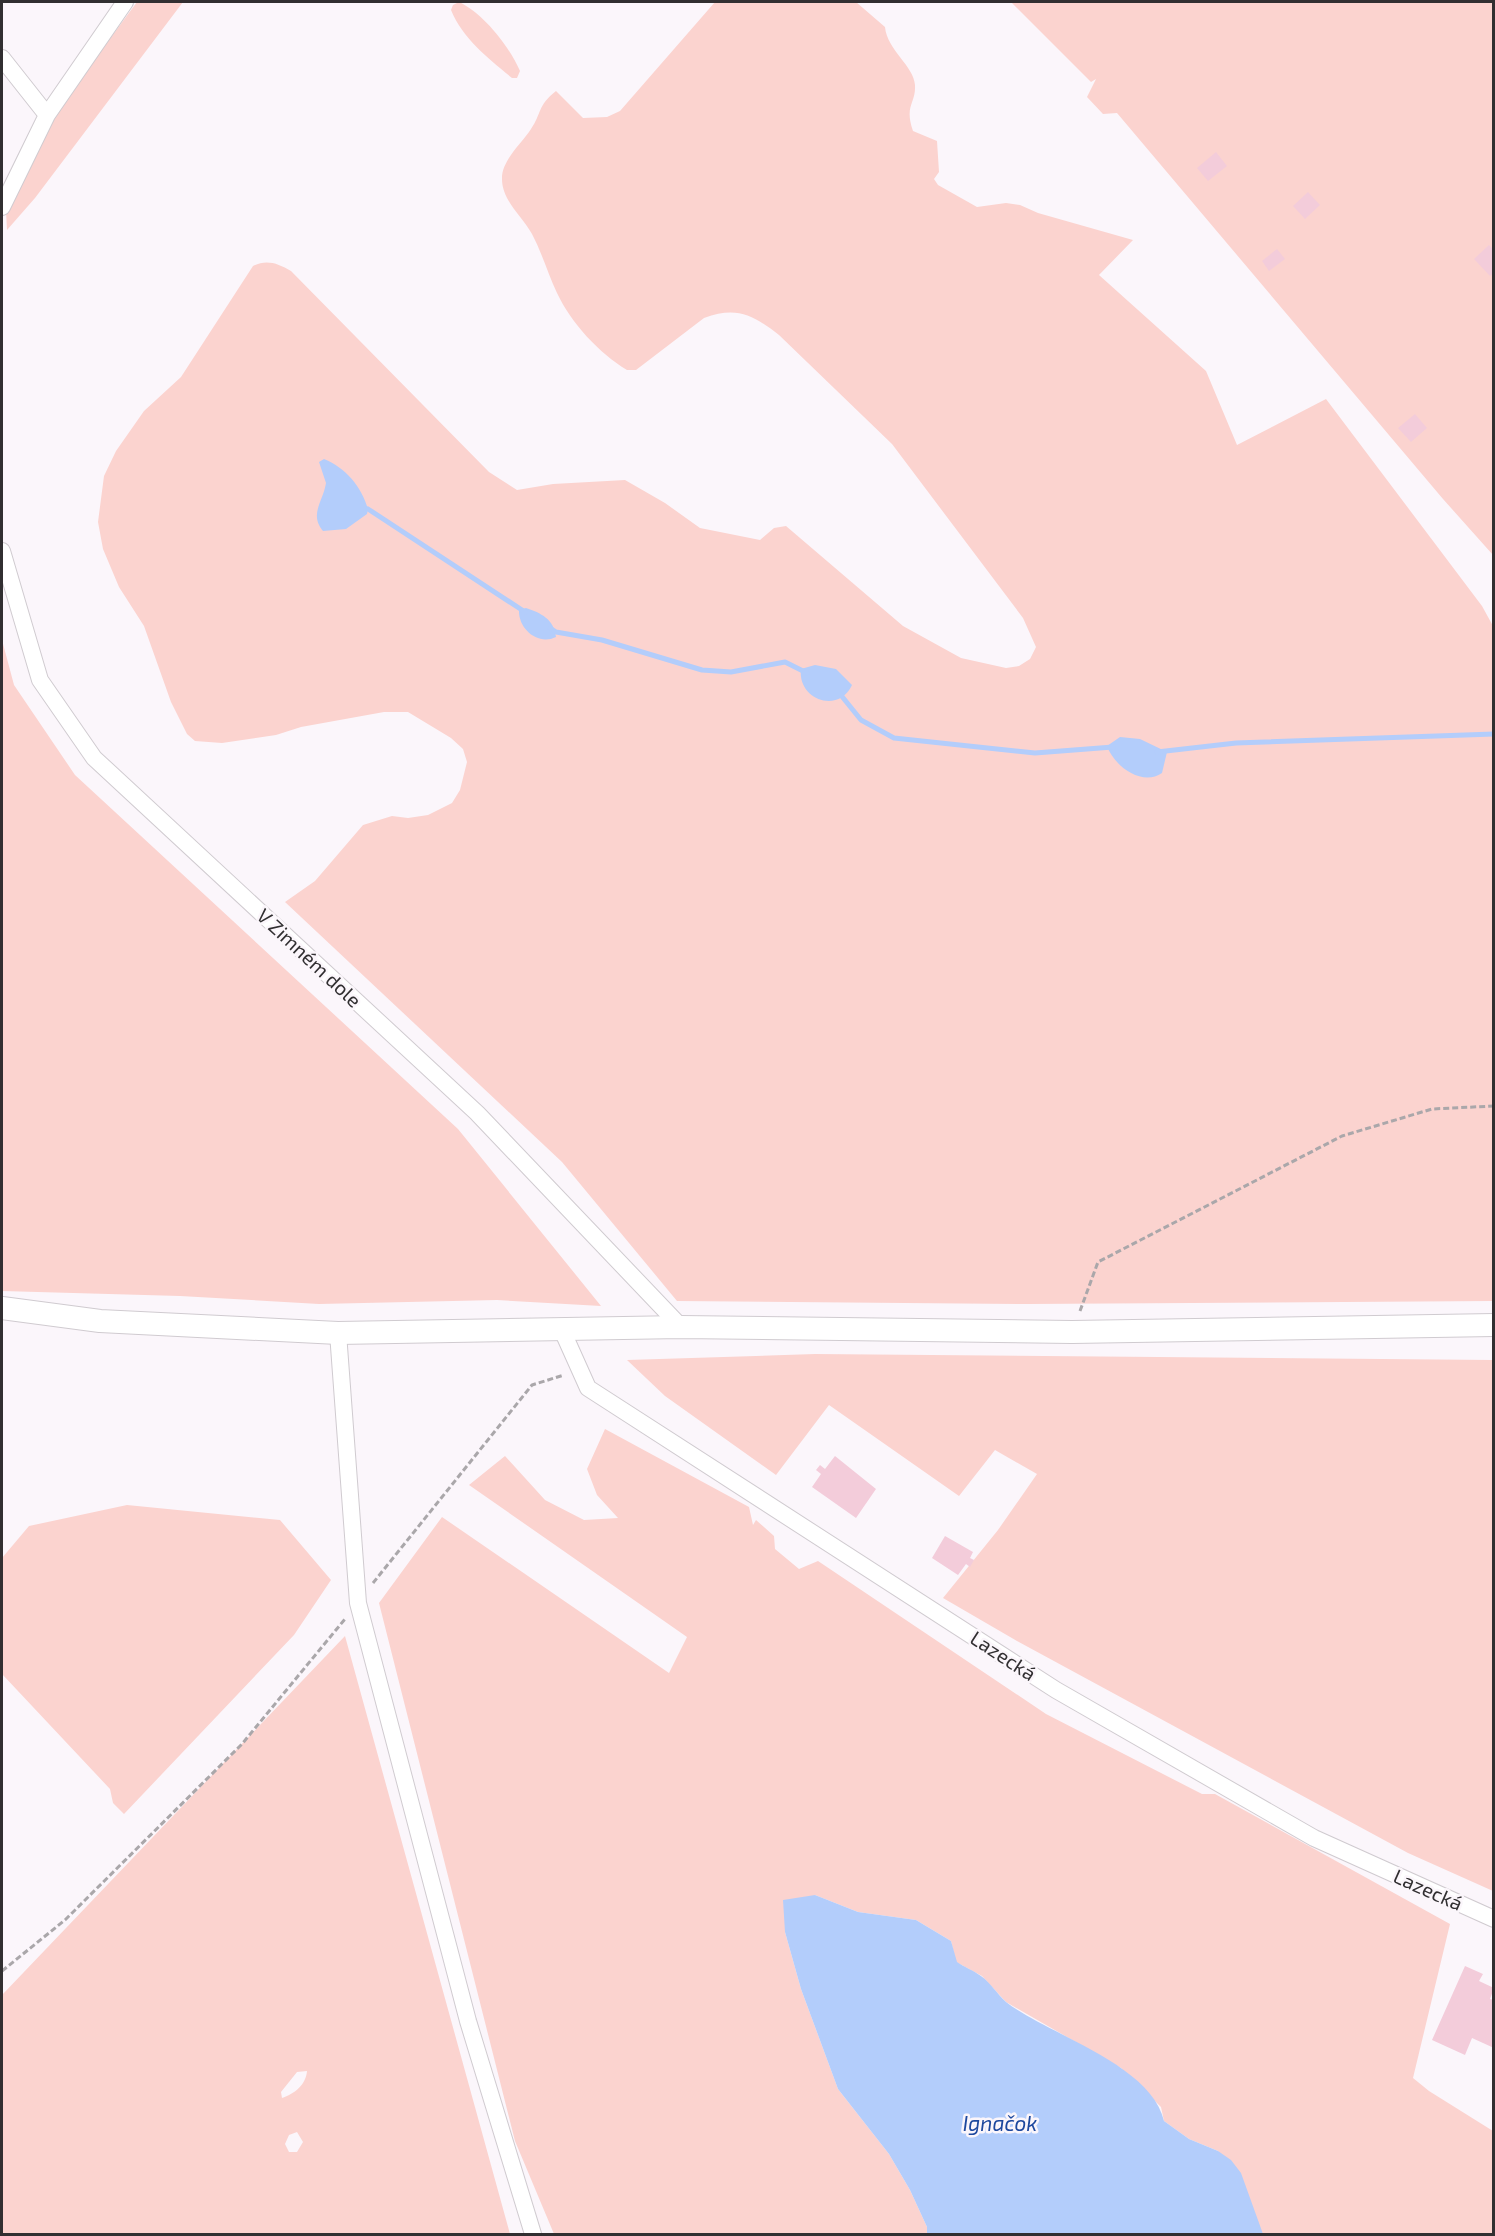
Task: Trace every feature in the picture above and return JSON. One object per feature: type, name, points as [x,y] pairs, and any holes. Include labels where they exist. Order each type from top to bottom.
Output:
[{"type":"street","points":[[2,207],[47,115],[125,2]]},
{"type":"street","points":[[2,58],[47,115]]},
{"type":"street","name":"V Zimném dole","points":[[2,551],[40,680],[94,758],[477,1113],[681,1327]]},
{"type":"street","points":[[2,1308],[100,1321],[338,1333],[681,1327],[1072,1332],[1494,1324]]},
{"type":"street","name":"Lazecká","points":[[562,1330],[588,1388],[1056,1690],[1314,1838],[1494,1919]]},
{"type":"street","points":[[338,1333],[358,1602],[468,2021],[533,2235]]},
{"type":"path","points":[[1072,1332],[1098,1262],[1342,1137],[1432,1109],[1494,1106]]},
{"type":"path","points":[[2,1971],[65,1920],[242,1744],[532,1385],[579,1370]]},
{"type":"shaded area","points":[[137,2],[183,2],[35,198],[7,230],[6,211],[61,105]]},
{"type":"shaded area","points":[[459,2],[478,14],[502,41],[520,71],[517,78],[512,78],[494,63],[462,30],[451,10],[453,5]]},
{"type":"shaded area","points":[[715,2],[856,2],[885,27],[890,43],[914,78],[915,91],[910,110],[913,131],[937,141],[939,172],[934,179],[938,185],[977,207],[1006,203],[1020,205],[1038,213],[1133,240],[1099,275],[1206,371],[1237,445],[1326,399],[1482,606],[1493,626],[1493,1301],[1028,1304],[677,1301],[562,1162],[285,902],[315,881],[363,825],[392,816],[408,818],[428,815],[452,803],[460,790],[467,762],[463,749],[451,738],[408,712],[384,712],[301,727],[276,735],[222,743],[195,741],[187,734],[171,702],[144,626],[119,587],[103,549],[98,522],[104,476],[116,451],[144,411],[181,377],[253,266],[258,264],[272,263],[291,271],[489,472],[517,490],[553,484],[625,480],[665,503],[700,528],[760,540],[774,528],[786,526],[903,626],[961,658],[1006,668],[1019,666],[1030,659],[1036,647],[1023,618],[892,444],[779,335],[761,322],[744,314],[716,314],[704,318],[636,370],[627,370],[596,346],[570,315],[557,293],[532,234],[505,194],[502,179],[505,166],[531,129],[550,96],[556,91],[583,118],[607,117],[620,111]]},
{"type":"shaded area","points":[[1011,2],[1493,2],[1493,555],[1117,113],[1103,114],[1087,97],[1096,79],[1091,82]]},
{"type":"shaded area","points":[[2,640],[14,685],[75,775],[458,1129],[601,1306],[497,1300],[319,1304],[180,1296],[2,1291]]},
{"type":"shaded area","points":[[815,1354],[1493,1360],[1493,1891],[1408,1853],[1017,1641],[943,1598],[998,1530],[1037,1474],[995,1450],[959,1496],[829,1405],[776,1475],[665,1396],[627,1360]]},
{"type":"shaded area","points":[[605,1429],[749,1507],[753,1525],[756,1520],[774,1536],[775,1549],[799,1569],[818,1561],[1046,1714],[1202,1794],[1215,1794],[1450,1924],[1413,2078],[1429,2091],[1493,2131],[1493,2234],[1263,2234],[1218,2151],[1189,2139],[1164,2121],[1161,2107],[1121,2068],[1006,2002],[982,1976],[956,1962],[951,1941],[916,1920],[858,1912],[815,1895],[785,1932],[801,1989],[838,2089],[889,2154],[910,2190],[927,2227],[927,2234],[554,2234],[515,2141],[379,1603],[442,1517],[669,1673],[687,1637],[469,1485],[505,1456],[545,1500],[584,1520],[618,1518],[597,1495],[587,1469]]},
{"type":"shaded area","points":[[127,1505],[280,1520],[331,1580],[294,1635],[124,1814],[113,1803],[110,1789],[2,1674],[2,1558],[29,1526]]},
{"type":"shaded area","points":[[345,1636],[510,2234],[2,2234],[2,1995]],"holes":[[[307,2071],[299,2088],[282,2098],[281,2092],[297,2072]],[[297,2132],[303,2142],[297,2152],[289,2152],[285,2144],[289,2135]]]},
{"type":"water","points":[[324,459],[339,467],[352,479],[368,509],[367,514],[346,529],[323,531],[317,519],[326,483],[319,462]]},
{"type":"water","points":[[526,608],[550,621],[556,637],[542,639],[530,634],[522,624],[520,617],[519,610]]},
{"type":"water","points":[[815,665],[836,669],[852,685],[846,694],[829,701],[820,700],[812,695],[801,680],[801,669]]},
{"type":"water","points":[[1120,737],[1140,739],[1167,752],[1162,773],[1146,778],[1122,767],[1107,746]]},
{"type":"water","name":"Ignačok","points":[[815,1895],[858,1912],[916,1920],[951,1941],[957,1962],[985,1979],[1006,2002],[1120,2067],[1140,2083],[1155,2101],[1164,2121],[1189,2139],[1218,2151],[1231,2160],[1241,2173],[1263,2234],[927,2234],[927,2227],[910,2190],[889,2154],[838,2089],[801,1989],[785,1932],[783,1900]]},
{"type":"building","points":[[1216,152],[1227,166],[1208,181],[1197,168]]},
{"type":"building","points":[[1308,192],[1320,205],[1305,219],[1293,206]]},
{"type":"building","points":[[1489,245],[1494,250],[1494,273],[1490,276],[1474,259]]},
{"type":"building","points":[[1277,249],[1285,259],[1269,271],[1262,261]]},
{"type":"building","points":[[1415,414],[1427,428],[1411,442],[1398,428]]},
{"type":"building","points":[[835,1456],[876,1489],[856,1518],[812,1487],[821,1474],[816,1470],[820,1465],[825,1469]]},
{"type":"building","points":[[945,1536],[973,1552],[970,1558],[974,1560],[970,1567],[966,1564],[958,1575],[932,1558]]},
{"type":"building","points":[[1465,1966],[1483,1974],[1479,1981],[1494,1988],[1490,1999],[1494,2000],[1494,2048],[1472,2038],[1465,2055],[1432,2040]]},
{"type":"waterway","points":[[368,509],[525,612]]},
{"type":"waterway","points":[[550,628],[556,632],[602,640],[702,670],[731,672],[785,662],[807,673]]},
{"type":"waterway","points":[[840,694],[861,720],[894,738],[1035,753],[1113,747]]},
{"type":"waterway","points":[[1157,752],[1236,743],[1494,734]]}]
